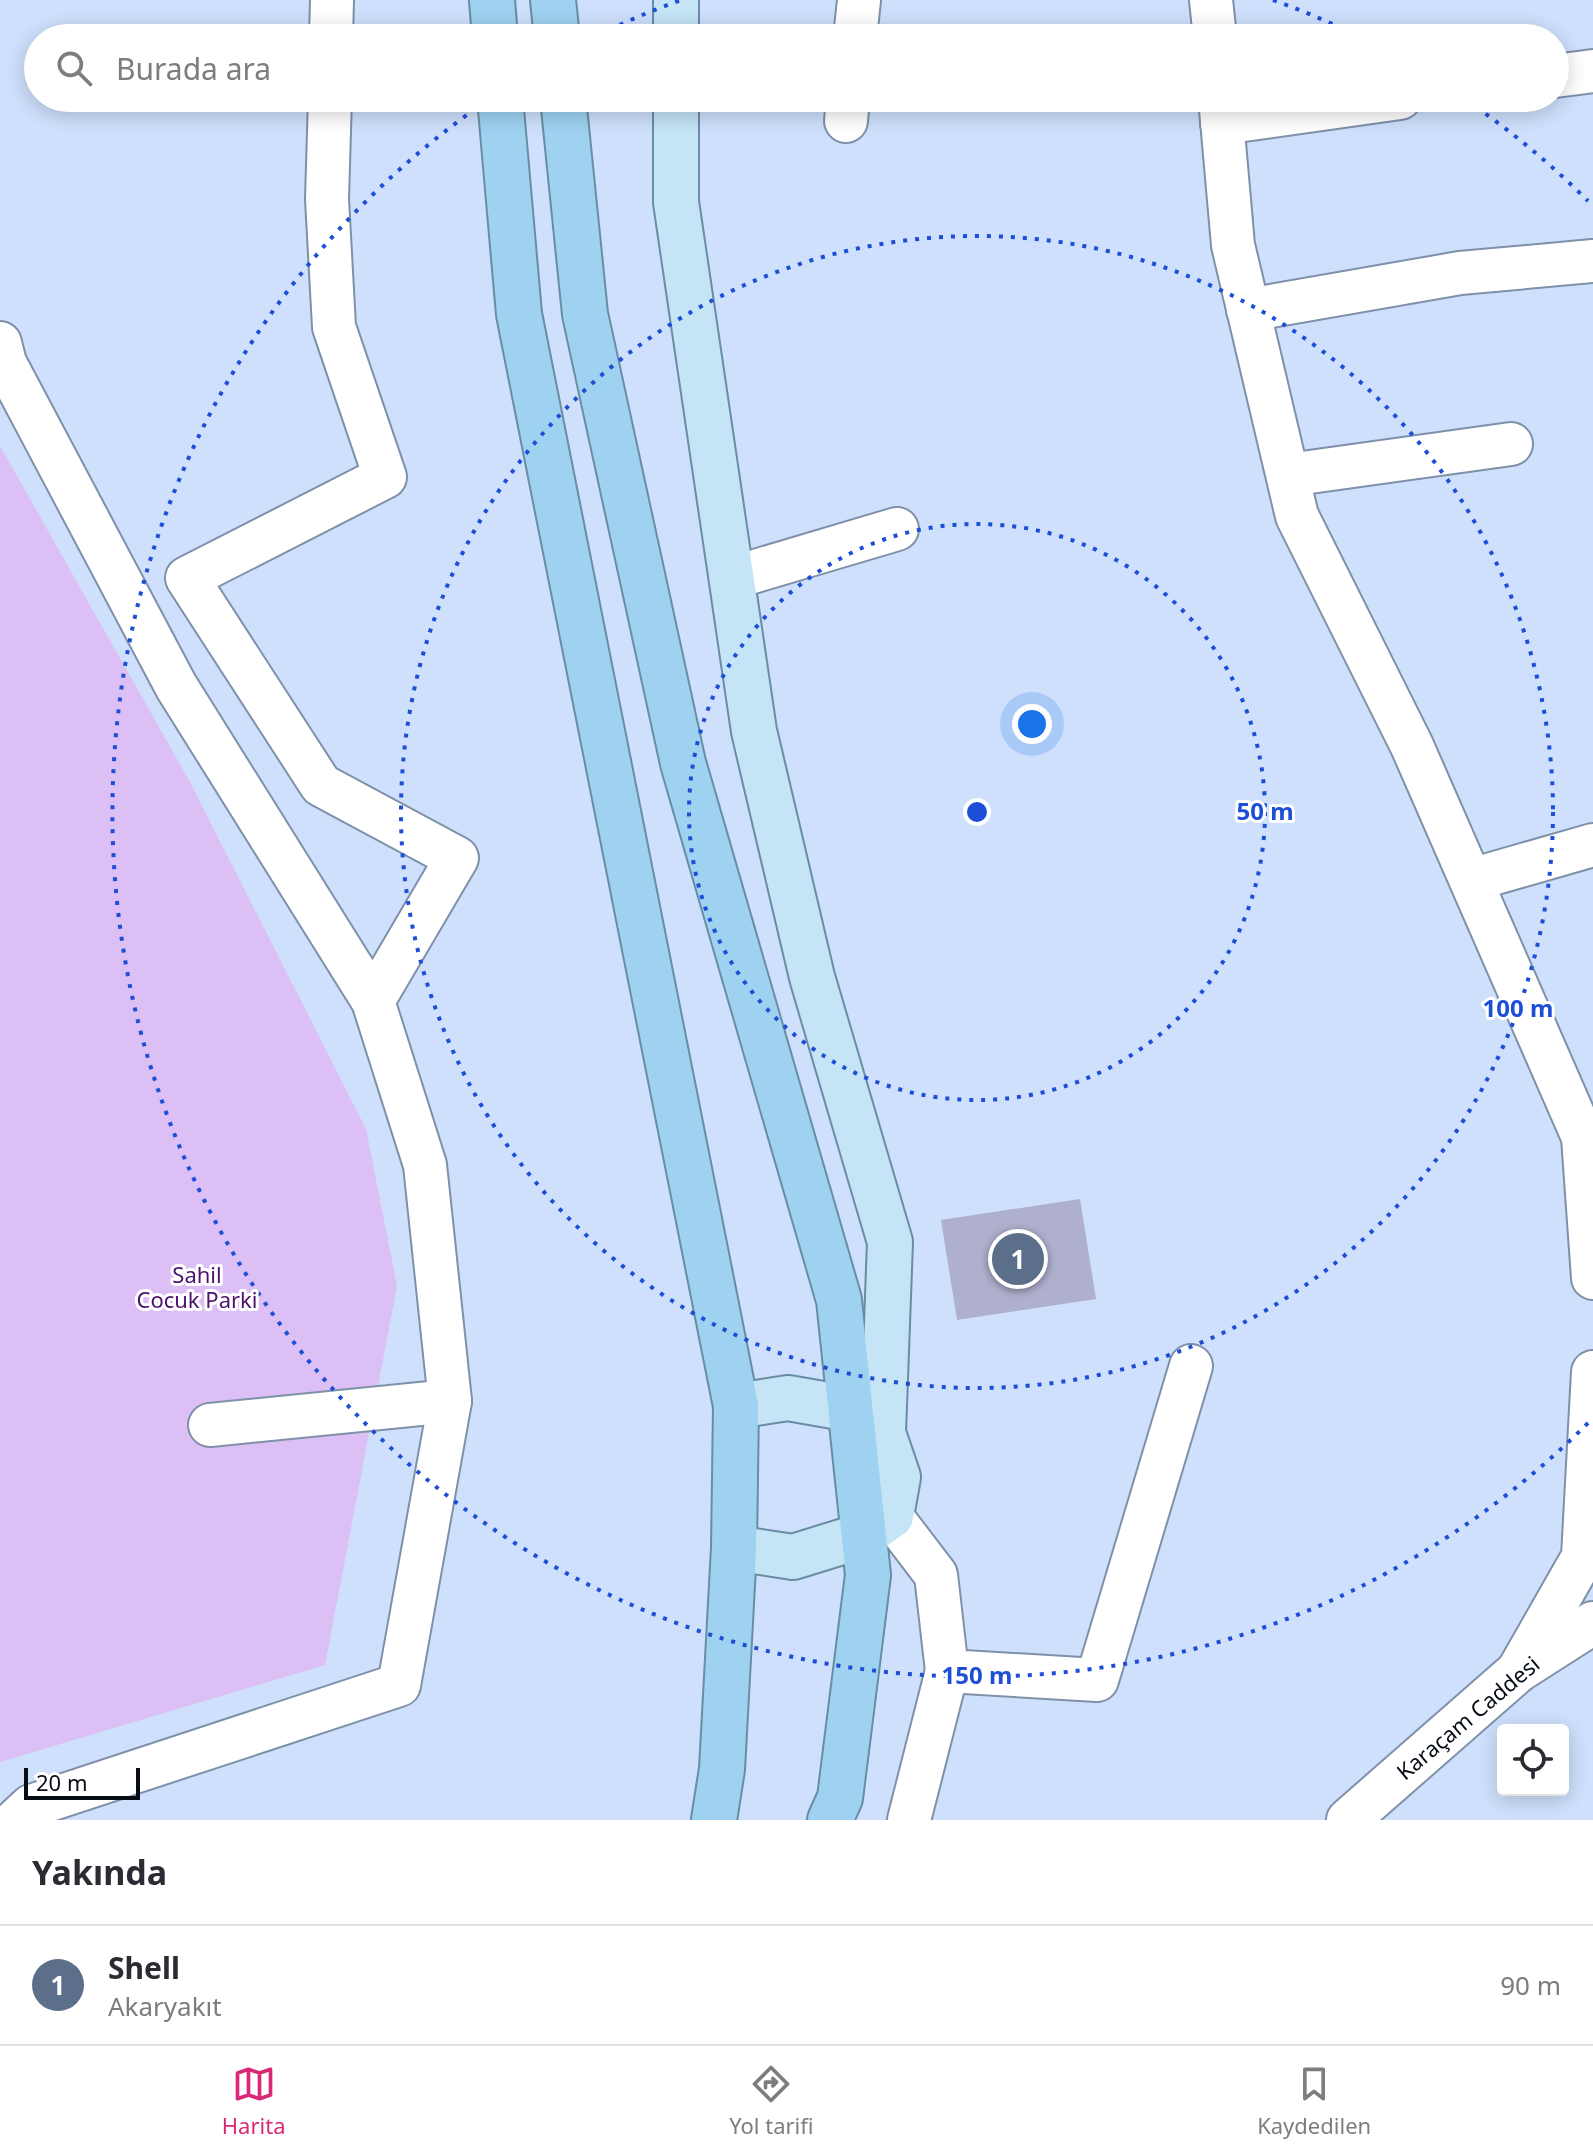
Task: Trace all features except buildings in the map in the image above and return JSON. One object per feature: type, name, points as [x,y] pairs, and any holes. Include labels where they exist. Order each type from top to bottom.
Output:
[{"type":"highway","points":[[492,0],[494,24]]},
{"type":"highway","points":[[553,0],[556,24]]},
{"type":"highway","points":[[501,112],[519,314],[736,1406],[734,1548],[722,1769],[714,1820]]},
{"type":"highway","points":[[564,112],[585,314],[683,763],[839,1300],[867,1421],[878,1525],[868,1575],[840,1798],[830,1820]]},
{"type":"main road","points":[[676,0],[676,24]]},
{"type":"main road","points":[[676,112],[676,202],[754,731],[812,977],[890,1242],[867,1421],[788,1398],[736,1406]]},
{"type":"main road","points":[[734,1548],[793,1557],[878,1525]]},
{"type":"street","points":[[331,24],[332,0]]},
{"type":"street","points":[[856,24],[859,0]]},
{"type":"street","points":[[1211,0],[1214,24]]},
{"type":"street","points":[[1569,74],[1593,71]]},
{"type":"street","points":[[330,112],[327,199],[334,327],[385,477],[187,578],[321,785],[457,858],[373,1001]]},
{"type":"street","points":[[1221,112],[1233,245],[1297,516],[1412,746],[1583,1137],[1593,1278]]},
{"type":"street","points":[[1248,310],[1460,273],[1593,261]]},
{"type":"street","points":[[0,343],[5,363],[176,686],[373,1001],[425,1165],[450,1401],[399,1685],[31,1806],[16,1820]]},
{"type":"street","points":[[1288,475],[1511,444]]},
{"type":"street","points":[[732,578],[897,529]]},
{"type":"street","points":[[1471,880],[1593,845]]},
{"type":"street","points":[[947,1671],[1097,1680],[1191,1366]]},
{"type":"street","points":[[1518,1671],[1583,1557],[1593,1372]]},
{"type":"street","points":[[210,1425],[450,1401]]},
{"type":"street","points":[[878,1525],[936,1575],[947,1671],[909,1820]]},
{"type":"street","name":"Karaçam Caddesi","points":[[1348,1820],[1518,1671],[1593,1623]]},
{"type":"green space","name":"Sahil Cocuk Parki","points":[[0,446],[190,782],[366,1129],[397,1286],[325,1665],[0,1762]]},
{"type":"place","name":"Shell","points":[[1018,1259]]}]
